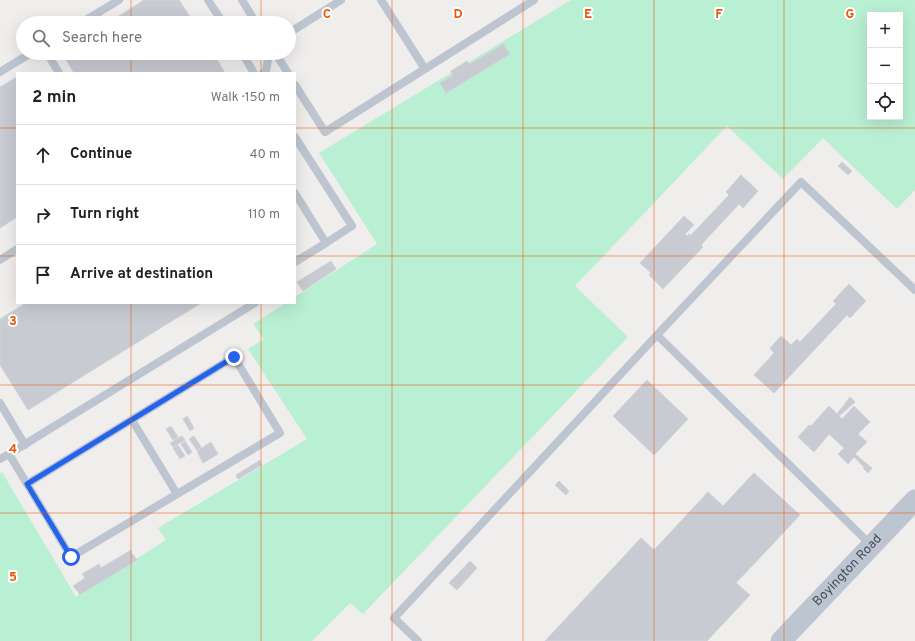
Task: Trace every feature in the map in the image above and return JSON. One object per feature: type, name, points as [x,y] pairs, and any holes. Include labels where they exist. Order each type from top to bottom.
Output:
[{"type":"street","name":"Boyington Road","points":[[781,641],[915,500]]},
{"type":"lane","points":[[93,16],[119,0]]},
{"type":"lane","points":[[208,0],[218,16]]},
{"type":"lane","points":[[242,0],[252,16]]},
{"type":"lane","points":[[296,29],[341,0]]},
{"type":"lane","points":[[381,0],[425,69]]},
{"type":"lane","points":[[296,87],[325,132],[530,1]]},
{"type":"lane","points":[[0,72],[20,60]]},
{"type":"lane","points":[[51,60],[58,72]]},
{"type":"lane","points":[[246,60],[253,72]]},
{"type":"lane","points":[[265,72],[268,60]]},
{"type":"lane","points":[[280,60],[287,72]]},
{"type":"lane","points":[[296,139],[352,226],[296,261]]},
{"type":"lane","points":[[418,641],[394,618],[801,182],[915,290]]},
{"type":"lane","points":[[296,195],[326,243]]},
{"type":"lane","points":[[0,260],[16,250]]},
{"type":"lane","points":[[0,459],[253,304]]},
{"type":"lane","points":[[657,335],[872,546]]},
{"type":"lane","points":[[9,454],[27,484],[71,557],[280,432],[234,357],[27,484]]},
{"type":"lane","points":[[0,403],[25,445]]},
{"type":"lane","points":[[132,420],[177,494]]},
{"type":"green space","points":[[571,0],[915,0],[915,190],[897,209],[823,138],[783,179],[727,126],[575,286],[628,337],[363,614],[350,603],[312,641],[0,641],[0,474],[2,472],[76,597],[166,540],[158,528],[307,439],[248,349],[264,339],[253,324],[284,304],[296,304],[296,296],[377,244],[319,153]]},
{"type":"building","points":[[144,0],[179,0],[189,16],[119,16]]},
{"type":"building","points":[[504,44],[510,54],[446,93],[440,83],[453,75],[451,71],[467,61],[470,64]]},
{"type":"building","points":[[66,60],[217,60],[224,72],[73,72]]},
{"type":"building","points":[[16,78],[16,218],[0,228],[0,87]]},
{"type":"building","points":[[842,162],[852,171],[848,175],[838,166]]},
{"type":"building","points":[[741,175],[758,191],[743,208],[739,204],[701,245],[703,247],[663,289],[649,275],[651,273],[640,263],[684,216],[694,225],[685,234],[687,236],[689,234],[691,235],[729,195],[726,192]]},
{"type":"building","points":[[331,261],[336,269],[303,291],[297,282]]},
{"type":"building","points":[[849,284],[866,301],[850,318],[847,315],[774,393],[754,375],[774,353],[770,348],[781,336],[791,345],[797,339],[800,342],[836,304],[833,301]]},
{"type":"building","points":[[24,304],[199,304],[28,410],[0,365],[0,319]]},
{"type":"building","points":[[647,380],[688,419],[654,455],[613,416]]},
{"type":"building","points":[[850,397],[855,402],[839,416],[842,419],[854,406],[870,422],[858,434],[867,442],[855,454],[872,468],[868,473],[854,457],[848,464],[838,454],[844,448],[829,434],[814,452],[798,437],[809,425],[811,426],[829,406],[837,414]]},
{"type":"building","points":[[187,416],[194,428],[190,431],[183,419]]},
{"type":"building","points":[[171,426],[178,437],[173,440],[166,429]]},
{"type":"building","points":[[182,436],[185,440],[173,447],[170,443]]},
{"type":"building","points":[[194,436],[201,447],[197,450],[189,439]]},
{"type":"building","points":[[185,441],[192,452],[188,455],[181,444]]},
{"type":"building","points":[[211,442],[218,454],[203,463],[197,451]]},
{"type":"building","points":[[178,445],[185,456],[180,459],[173,448]]},
{"type":"building","points":[[260,460],[262,465],[238,479],[236,475]]},
{"type":"building","points":[[754,473],[800,515],[736,583],[750,595],[707,641],[545,641],[641,538],[654,550],[708,492],[723,506]]},
{"type":"building","points":[[559,481],[569,491],[566,495],[555,485]]},
{"type":"building","points":[[131,550],[137,560],[79,595],[73,586],[85,578],[82,574],[99,564],[101,568]]},
{"type":"building","points":[[470,561],[477,568],[457,590],[449,583]]},
{"type":"route","points":[[71,557],[27,484],[234,357]]}]
